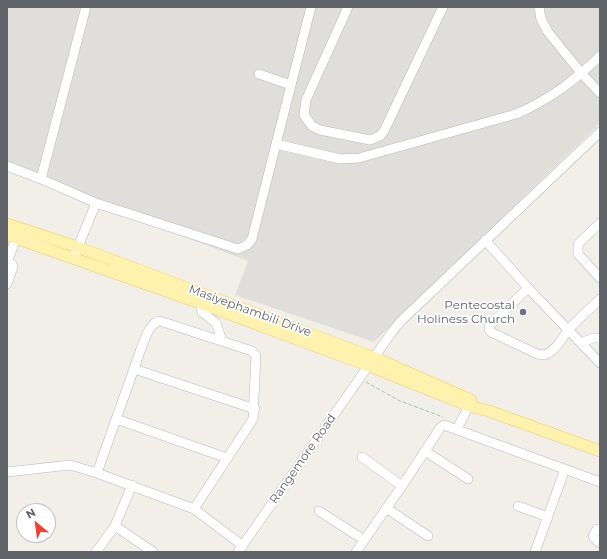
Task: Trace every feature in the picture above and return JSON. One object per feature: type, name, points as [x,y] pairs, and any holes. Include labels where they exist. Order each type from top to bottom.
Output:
[{"type":"main road","name":"Masiyephambili Drive","points":[[7,224],[77,247],[468,398],[489,410]]},
{"type":"main road","name":"Masiyephambili Drive","points":[[12,236],[73,259],[372,362],[469,406],[489,410],[600,451]]},
{"type":"street","points":[[41,179],[86,7]]},
{"type":"street","points":[[7,166],[96,203],[238,249],[248,245],[252,239],[311,7]]},
{"type":"street","points":[[348,7],[306,100],[304,115],[312,126],[320,130],[370,140],[380,136],[384,131],[443,7]]},
{"type":"street","points":[[539,7],[541,19],[548,32],[582,74],[600,93]]},
{"type":"street","points":[[276,144],[340,159],[359,158],[516,114],[538,105],[582,74],[600,56]]},
{"type":"street","points":[[259,74],[291,85]]},
{"type":"street","name":"Rangemore Road","points":[[240,549],[401,321],[600,132]]},
{"type":"street","points":[[73,259],[96,203]]},
{"type":"street","points":[[600,223],[580,241],[577,248],[578,254],[600,278]]},
{"type":"street","points":[[7,284],[13,267],[12,264],[7,263],[12,236]]},
{"type":"street","points":[[485,240],[528,288],[600,363]]},
{"type":"street","points":[[528,288],[489,326],[489,329],[491,332],[537,354],[545,356],[561,342],[569,330],[600,299]]},
{"type":"street","points":[[200,303],[202,312],[216,323],[222,341]]},
{"type":"street","points":[[97,473],[150,327],[158,321],[252,351],[256,355],[254,409],[252,422],[194,509]]},
{"type":"street","points":[[581,343],[593,338],[600,338]]},
{"type":"street","points":[[134,369],[254,409]]},
{"type":"street","points":[[457,429],[469,406]]},
{"type":"street","points":[[116,419],[227,458]]},
{"type":"street","points":[[356,552],[440,428],[444,425],[600,482]]},
{"type":"street","points":[[425,451],[468,479]]},
{"type":"street","points":[[362,457],[402,486]]},
{"type":"street","points":[[7,472],[63,464],[97,473],[194,509],[240,549]]},
{"type":"street","points":[[535,552],[565,470]]},
{"type":"street","points":[[96,552],[115,526],[132,485]]},
{"type":"street","points":[[518,506],[548,517]]},
{"type":"street","points":[[386,508],[428,536]]},
{"type":"street","points":[[319,511],[364,540]]},
{"type":"street","points":[[115,526],[153,552]]},
{"type":"street","points":[[600,529],[597,529],[593,536],[600,543]]},
{"type":"path","points":[[360,378],[400,401],[443,417],[444,425]]},
{"type":"shaded area","points":[[7,7],[600,7],[600,123],[374,342],[235,295],[248,261],[7,170]]},
{"type":"place","name":"Pentecostal Holiness Church","points":[[523,312]]}]
